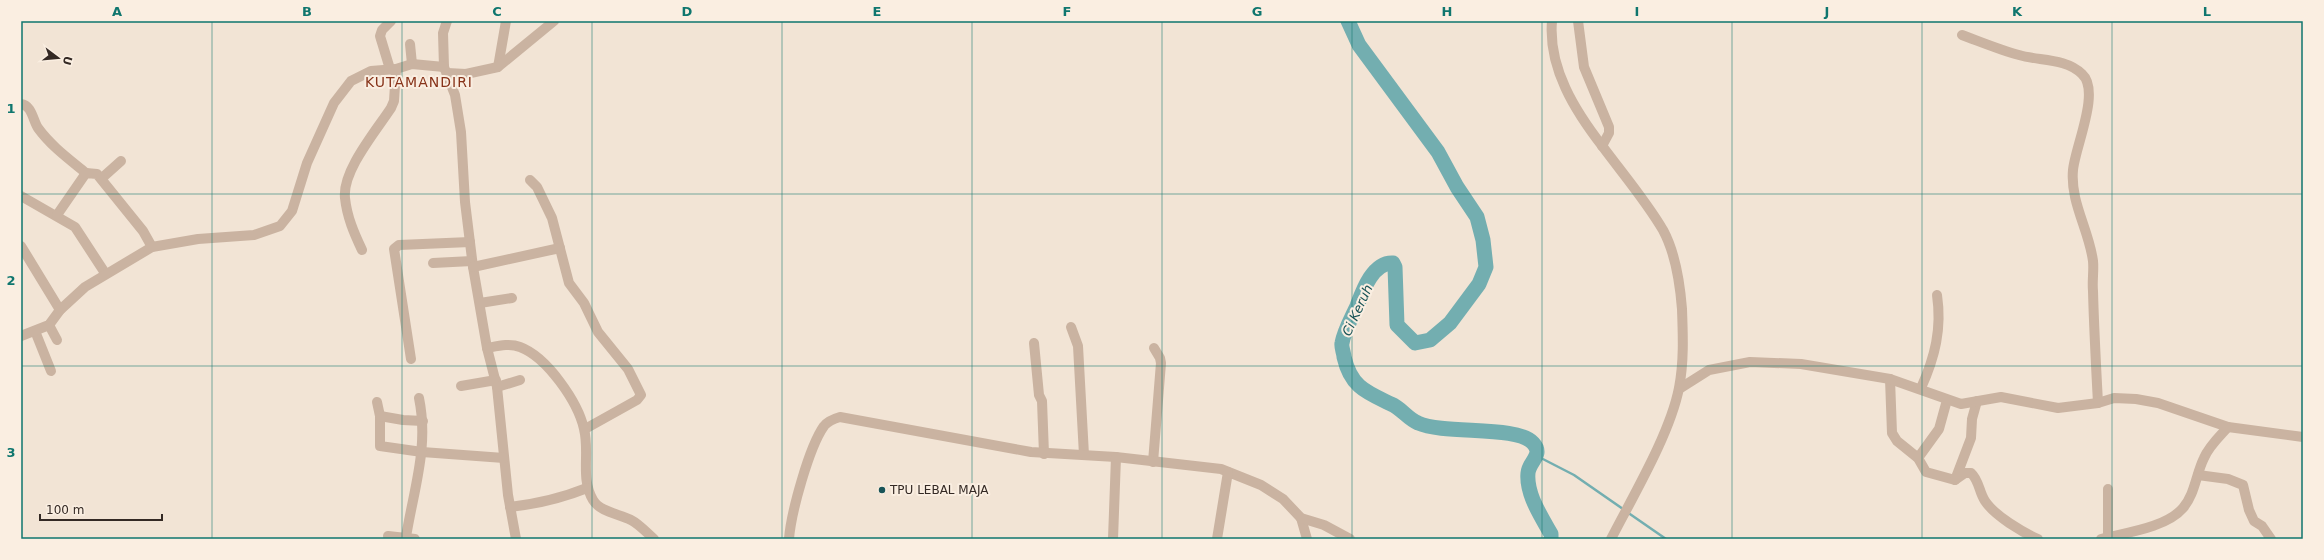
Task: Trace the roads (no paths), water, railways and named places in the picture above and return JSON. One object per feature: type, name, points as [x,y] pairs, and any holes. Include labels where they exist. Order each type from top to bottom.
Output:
[{"type":"street","points":[[362,250],[350,225],[344,196],[350,170],[391,108],[394,101],[393,69],[380,36],[382,30],[391,21]]},
{"type":"street","points":[[446,21],[444,33],[445,70],[455,95],[461,132],[465,202],[470,242],[487,348],[496,384],[510,507],[516,539]]},
{"type":"street","points":[[498,67],[506,21]]},
{"type":"street","points":[[21,336],[49,325],[60,310],[85,287],[105,273],[152,247],[198,239],[248,236],[280,226],[292,211],[307,163],[334,103],[351,81],[362,74],[412,64],[466,74],[498,67],[554,21]]},
{"type":"street","points":[[1552,21],[1553,52],[1571,101],[1663,231],[1673,256],[1678,274],[1683,321],[1683,365],[1679,390],[1651,460],[1611,539]]},
{"type":"street","points":[[1578,21],[1584,66],[1609,127],[1609,133],[1602,146]]},
{"type":"street","points":[[1962,34],[2021,56],[2064,63],[2082,73],[2087,80],[2087,114],[2074,157],[2073,172],[2078,214],[2088,238],[2093,262],[2092,285],[2098,403]]},
{"type":"street","points":[[410,44],[412,64]]},
{"type":"street","points":[[21,104],[27,107],[38,128],[58,150],[86,173],[97,174],[102,178],[143,231],[152,247]]},
{"type":"street","points":[[102,178],[121,161]]},
{"type":"street","points":[[57,215],[86,173]]},
{"type":"street","points":[[530,180],[538,187],[552,218],[569,283],[584,303],[598,332],[628,369],[641,396],[637,400],[585,429]]},
{"type":"street","points":[[21,196],[49,213],[57,215],[75,227],[105,273]]},
{"type":"street","points":[[411,359],[394,255],[395,247],[398,245],[470,242]]},
{"type":"street","points":[[433,263],[473,264],[560,248]]},
{"type":"street","points":[[22,249],[60,310]]},
{"type":"street","points":[[1921,388],[1931,365],[1938,336],[1939,311],[1936,295]]},
{"type":"street","points":[[480,303],[512,298]]},
{"type":"street","points":[[49,325],[57,340]]},
{"type":"street","points":[[1071,327],[1078,346],[1084,455]]},
{"type":"street","points":[[35,331],[51,370]]},
{"type":"street","points":[[1034,343],[1039,395],[1042,401],[1044,454]]},
{"type":"street","points":[[487,348],[512,345],[522,348],[551,371],[569,398],[585,429],[587,488],[594,502],[632,520],[654,539]]},
{"type":"street","points":[[1153,462],[1161,363],[1160,358],[1154,348]]},
{"type":"street","points":[[1679,390],[1709,370],[1750,362],[1825,367],[1890,379],[1921,388],[1947,400],[1961,404],[2001,397],[2058,408],[2098,403],[2114,398],[2148,400],[2228,427],[2303,437]]},
{"type":"street","points":[[1890,379],[1892,433],[1897,441],[1918,458],[1926,472],[1955,480]]},
{"type":"street","points":[[461,386],[496,384],[520,380]]},
{"type":"street","points":[[388,536],[411,538],[422,452],[423,421],[419,398]]},
{"type":"street","points":[[1918,458],[1939,429],[1947,400]]},
{"type":"street","points":[[1955,480],[1971,438],[1972,419],[1977,401]]},
{"type":"street","points":[[377,402],[380,416],[380,446],[422,452],[504,458]]},
{"type":"street","points":[[380,416],[403,420],[423,421]]},
{"type":"street","points":[[789,539],[799,487],[819,436],[832,419],[840,417],[1044,454],[1116,457],[1220,469],[1261,485],[1283,500],[1301,518],[1324,525],[1350,539]]},
{"type":"street","points":[[2108,489],[2105,538],[2153,526],[2182,509],[2192,493],[2210,447],[2228,427]]},
{"type":"street","points":[[1113,539],[1116,457]]},
{"type":"street","points":[[1217,539],[1228,472]]},
{"type":"street","points":[[1955,480],[1965,473],[1971,473],[1989,505],[2025,533],[2038,539]]},
{"type":"street","points":[[2198,476],[2228,479],[2243,485],[2249,510],[2254,521],[2262,526],[2272,539]]},
{"type":"street","points":[[510,507],[541,503],[587,488]]},
{"type":"street","points":[[1301,518],[1307,539]]},
{"type":"waterway","name":"Ci Keruh","points":[[1348,21],[1359,45],[1438,152],[1457,187],[1477,217],[1483,240],[1486,267],[1479,284],[1450,323],[1430,340],[1415,343],[1397,325],[1395,267],[1393,263],[1380,267],[1374,272],[1362,292],[1344,334],[1342,346],[1347,367],[1355,382],[1367,392],[1395,406],[1418,423],[1430,427],[1445,429],[1512,434],[1525,437],[1533,443],[1536,447],[1537,455],[1528,473],[1529,489],[1535,505],[1551,534],[1551,539]]},
{"type":"waterway","points":[[1537,456],[1574,475],[1623,509]]},
{"type":"waterway","points":[[1627,512],[1666,539]]},
{"type":"place","name":"TPU LEBAL MAJA","points":[[882,490]]},
{"type":"district","name":"KUTAMANDIRI","points":[[419,82]]}]
